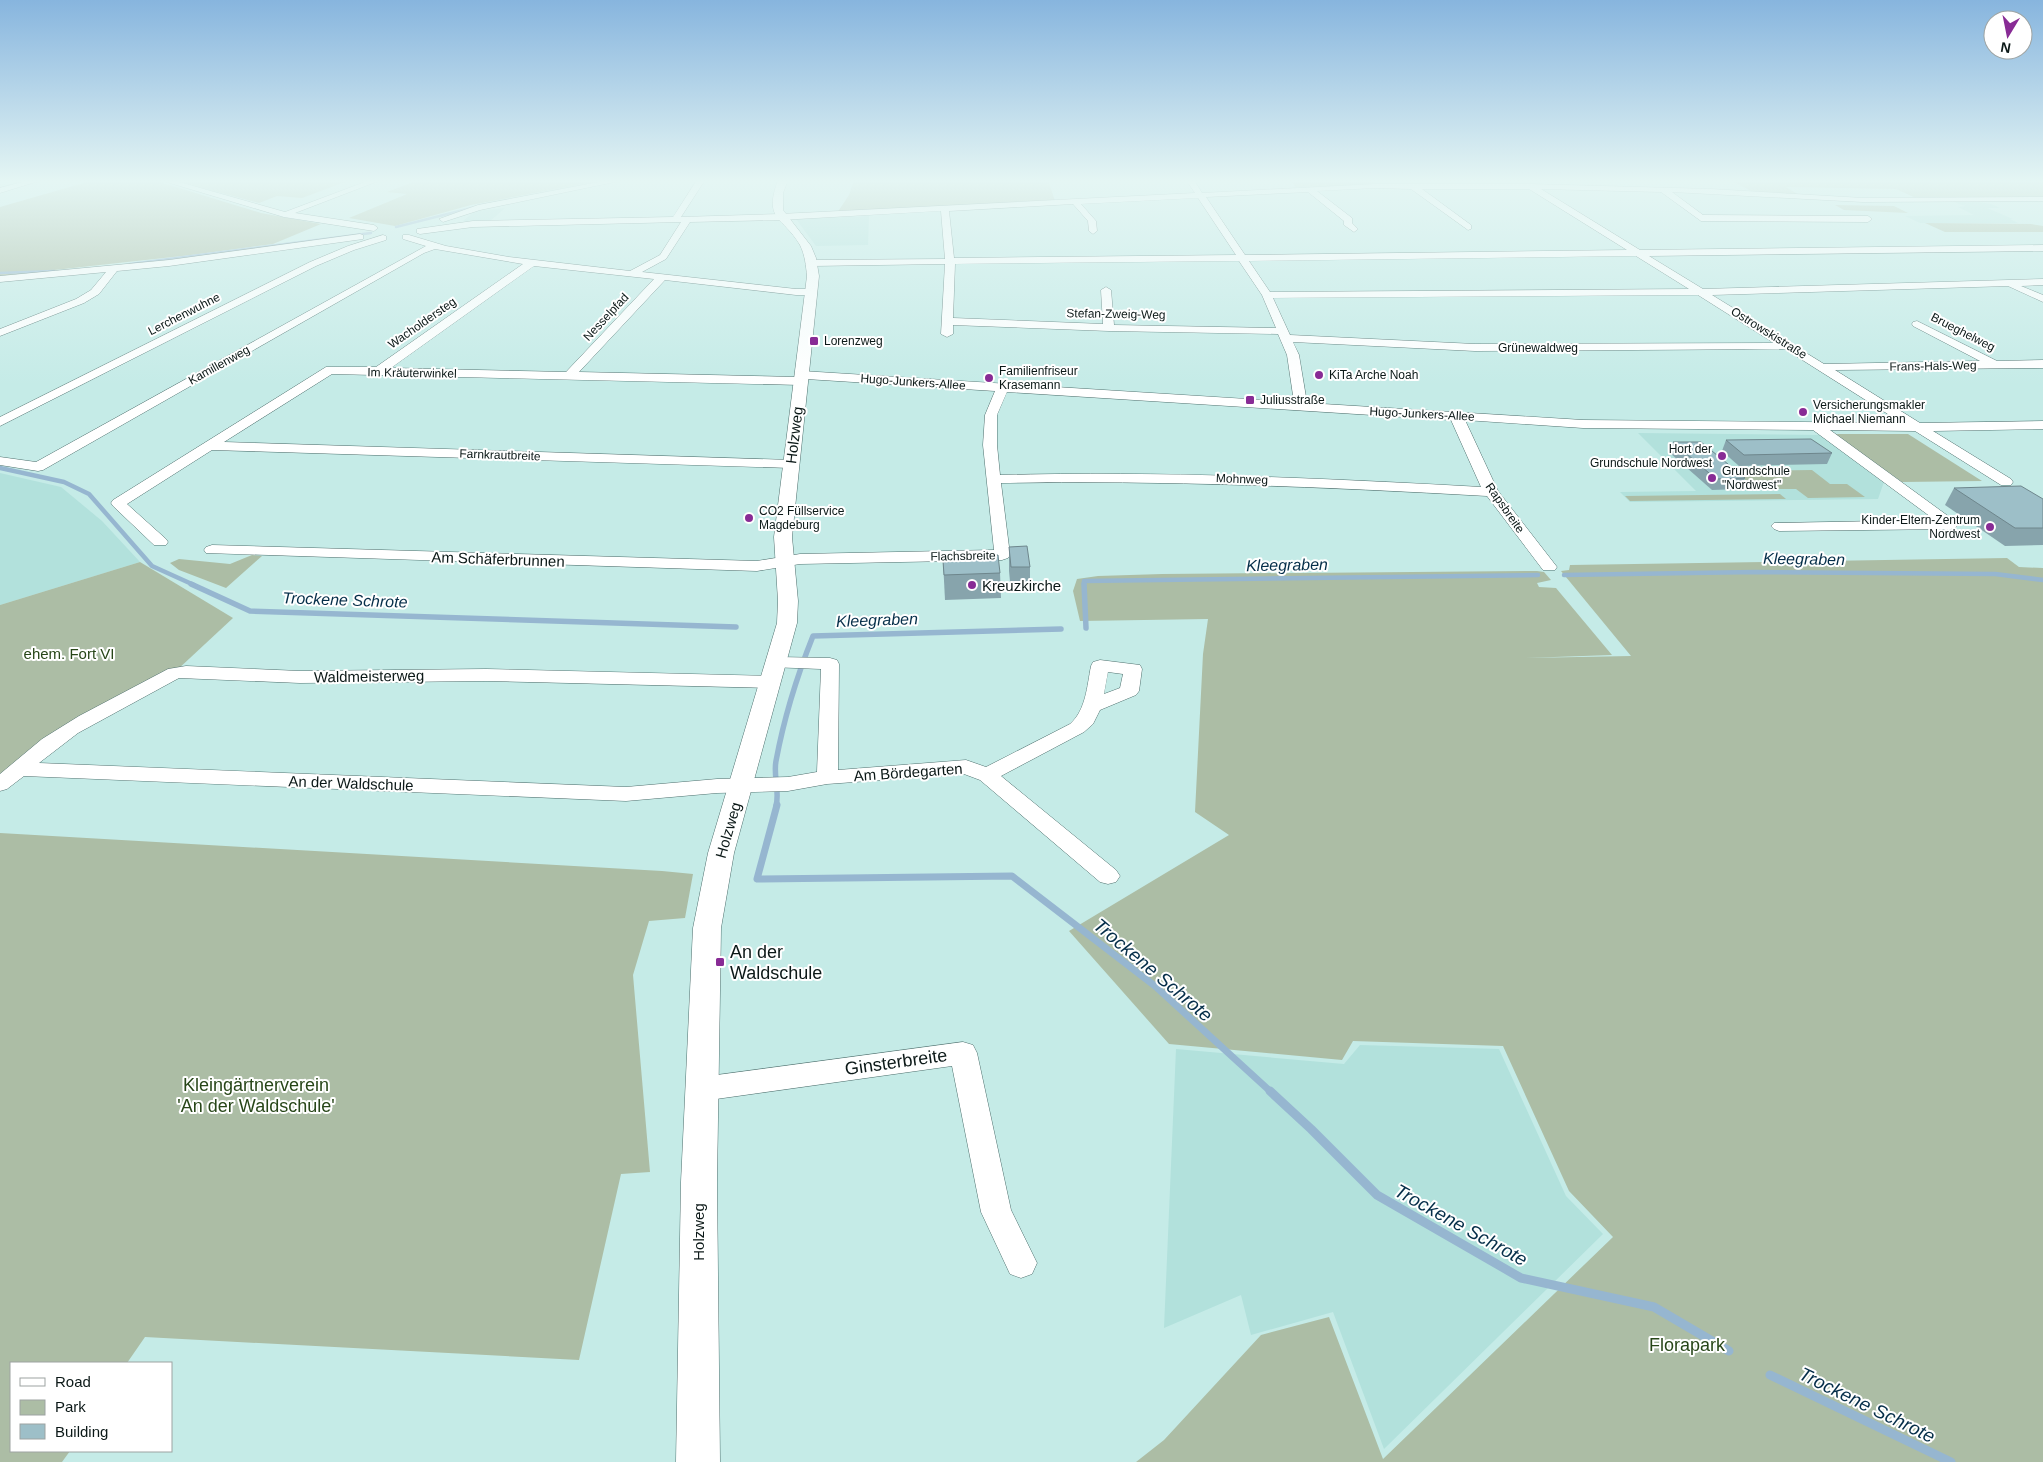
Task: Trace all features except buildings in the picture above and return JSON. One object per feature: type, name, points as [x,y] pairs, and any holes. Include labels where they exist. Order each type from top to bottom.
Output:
[{"type":"street","points":[[0,279],[113,269],[282,248]]},
{"type":"street","name":"Lerchenwuhne","points":[[0,422],[314,264],[350,248]]},
{"type":"street","name":"Kamillenweg","points":[[0,461],[38,467],[428,248]]},
{"type":"street","points":[[445,248],[533,262],[796,292],[811,292]]},
{"type":"street","points":[[633,273],[662,257],[668,248]]},
{"type":"street","name":"Holzweg","points":[[698,1462],[698,1192],[708,916],[720,853],[752,785],[789,668],[787,623],[789,609],[783,537],[811,292],[812,263],[806,248]]},
{"type":"street","points":[[946,335],[950,262],[948,248]]},
{"type":"street","points":[[1236,248],[1267,295],[1285,335],[1292,355],[1301,407]]},
{"type":"street","name":"Ostrowskistraße","points":[[1630,248],[2006,482]]},
{"type":"street","points":[[812,263],[2025,248]]},
{"type":"street","name":"Wacholdersteg","points":[[377,372],[533,262]]},
{"type":"street","points":[[0,333],[80,301],[95,292],[113,269]]},
{"type":"street","name":"Nesselpfad","points":[[568,376],[664,277]]},
{"type":"street","points":[[1267,295],[1703,292],[2043,282]]},
{"type":"street","points":[[2005,283],[2043,299]]},
{"type":"street","points":[[1106,290],[1110,328]]},
{"type":"street","name":"Stefan-Zweig-Weg","points":[[947,321],[1285,335]]},
{"type":"street","name":"Brueghelweg","points":[[1917,324],[1996,365]]},
{"type":"street","name":"Grünewaldweg","points":[[1285,335],[1392,346],[1789,346]]},
{"type":"street","name":"Frans-Hals-Weg","points":[[1824,367],[2043,364]]},
{"type":"street","name":"Im Kräuterwinkel","points":[[160,542],[118,504],[330,370],[568,376],[801,378]]},
{"type":"street","name":"Hugo-Junkers-Allee","points":[[801,378],[1002,388],[1583,424],[1917,427],[2043,425]]},
{"type":"street","name":"Flachsbreite","points":[[784,561],[1002,555],[990,445],[991,415],[1002,388]]},
{"type":"street","name":"Rapsbreite","points":[[1456,416],[1491,492],[1548,567]]},
{"type":"street","points":[[1779,526],[1951,524],[1816,426]]},
{"type":"street","name":"Farnkrautbreite","points":[[210,446],[791,464]]},
{"type":"street","name":"Mohnweg","points":[[993,479],[1110,477],[1228,478],[1491,492]]},
{"type":"street","name":"Am Schäferbrunnen","points":[[212,550],[757,566],[784,561]]},
{"type":"street","points":[[789,668],[830,664],[827,778]]},
{"type":"street","name":"Waldmeisterweg","points":[[0,784],[57,739],[106,708],[175,673],[300,677],[496,675],[789,668]]},
{"type":"street","points":[[987,775],[1077,728],[1086,720],[1092,706]]},
{"type":"street","name":"Am Bördegarten","points":[[752,785],[788,784],[827,778],[966,767],[987,775],[1108,876]]},
{"type":"street","name":"An der Waldschule","points":[[21,769],[626,794],[752,785]]},
{"type":"street","name":"Ginsterbreite","points":[[702,1089],[963,1053],[996,1212],[1021,1263]]},
{"type":"shaded area","points":[[1638,433],[1823,435],[1885,479],[1878,499],[1630,502],[1620,492],[1696,491]]},
{"type":"shaded area","points":[[0,473],[61,487],[102,521],[140,562],[0,605]]},
{"type":"shaded area","points":[[1360,1045],[1499,1049],[1566,1196],[1603,1234],[1384,1449],[1333,1312],[1251,1335],[1241,1295],[1164,1328],[1176,1049],[1344,1064]]},
{"type":"green space","points":[[0,248],[241,248],[191,255],[0,276]]},
{"type":"green space","points":[[1833,434],[1908,434],[1982,481],[1902,482]]},
{"type":"green space","points":[[1812,470],[1830,484],[1847,484],[1865,497],[1808,498],[1796,489],[1757,489],[1734,471]]},
{"type":"green space","points":[[1780,494],[1786,499],[1630,501],[1625,496]]},
{"type":"green space","points":[[252,555],[262,556],[226,588],[179,570],[170,563],[179,559],[230,564]]},
{"type":"green space","name":"Florapark","points":[[2007,558],[2019,567],[2043,568],[2043,1462],[1136,1462],[1164,1440],[1261,1335],[1329,1317],[1383,1459],[1613,1237],[1569,1191],[1503,1046],[1353,1041],[1342,1060],[1169,1044],[1069,931],[1229,835],[1195,812],[1203,654],[1208,619],[1080,621],[1073,591],[1077,579],[1098,576],[1162,574],[1537,571],[1544,572],[1551,580],[1537,583],[1539,587],[1556,588],[1612,655],[1525,658],[1631,656],[1561,571],[1569,570],[1570,565]]},
{"type":"green space","name":"ehem. Fort VI","points":[[140,562],[233,618],[176,671],[0,775],[0,605]]},
{"type":"green space","name":"Kleingärtnerverein 'An der Waldschule'","points":[[0,833],[693,874],[685,918],[649,921],[633,975],[650,1172],[621,1174],[579,1360],[145,1337],[128,1362],[10,1362],[10,1452],[69,1452],[62,1462],[0,1462]]},
{"type":"waterway","points":[[130,264],[253,248]]},
{"type":"waterway","points":[[0,273],[54,271]]},
{"type":"waterway","name":"Trockene Schrote","points":[[0,468],[64,482],[89,494],[152,566],[194,585]]},
{"type":"waterway","name":"Kleegraben","points":[[1564,575],[1755,572],[1995,574],[2043,580]]},
{"type":"waterway","name":"Kleegraben","points":[[1084,584],[1084,581],[1538,575]]},
{"type":"waterway","name":"Trockene Schrote","points":[[191,584],[250,611],[736,627]]},
{"type":"waterway","name":"Kleegraben","points":[[1084,584],[1086,628]]},
{"type":"waterway","name":"Kleegraben","points":[[776,806],[775,767],[779,745],[792,697],[813,636],[1061,629]]},
{"type":"waterway","name":"Trockene Schrote","points":[[777,805],[757,879],[1012,876],[1155,986],[1271,1092]]},
{"type":"waterway","name":"Trockene Schrote","points":[[1270,1091],[1377,1195],[1521,1278],[1654,1307],[1729,1351]]},
{"type":"waterway","name":"Trockene Schrote","points":[[1770,1375],[1951,1462]]},
{"type":"place","name":"Lorenzweg","points":[[814,341]]},
{"type":"place","name":"KiTa Arche Noah","points":[[1319,375]]},
{"type":"place","name":"Familienfriseur Krasemann","points":[[989,378]]},
{"type":"place","name":"Juliusstraße","points":[[1250,400]]},
{"type":"place","name":"Versicherungsmakler Michael Niemann","points":[[1803,412]]},
{"type":"place","name":"Hort der Grundschule Nordwest","points":[[1722,456]]},
{"type":"place","name":"Grundschule \"Nordwest\"","points":[[1712,478]]},
{"type":"place","name":"CO2 Füllservice Magdeburg","points":[[749,518]]},
{"type":"place","name":"Kinder-Eltern-Zentrum Nordwest","points":[[1990,527]]},
{"type":"place","name":"Kreuzkirche","points":[[972,585]]},
{"type":"place","name":"An der Waldschule","points":[[720,962]]}]
